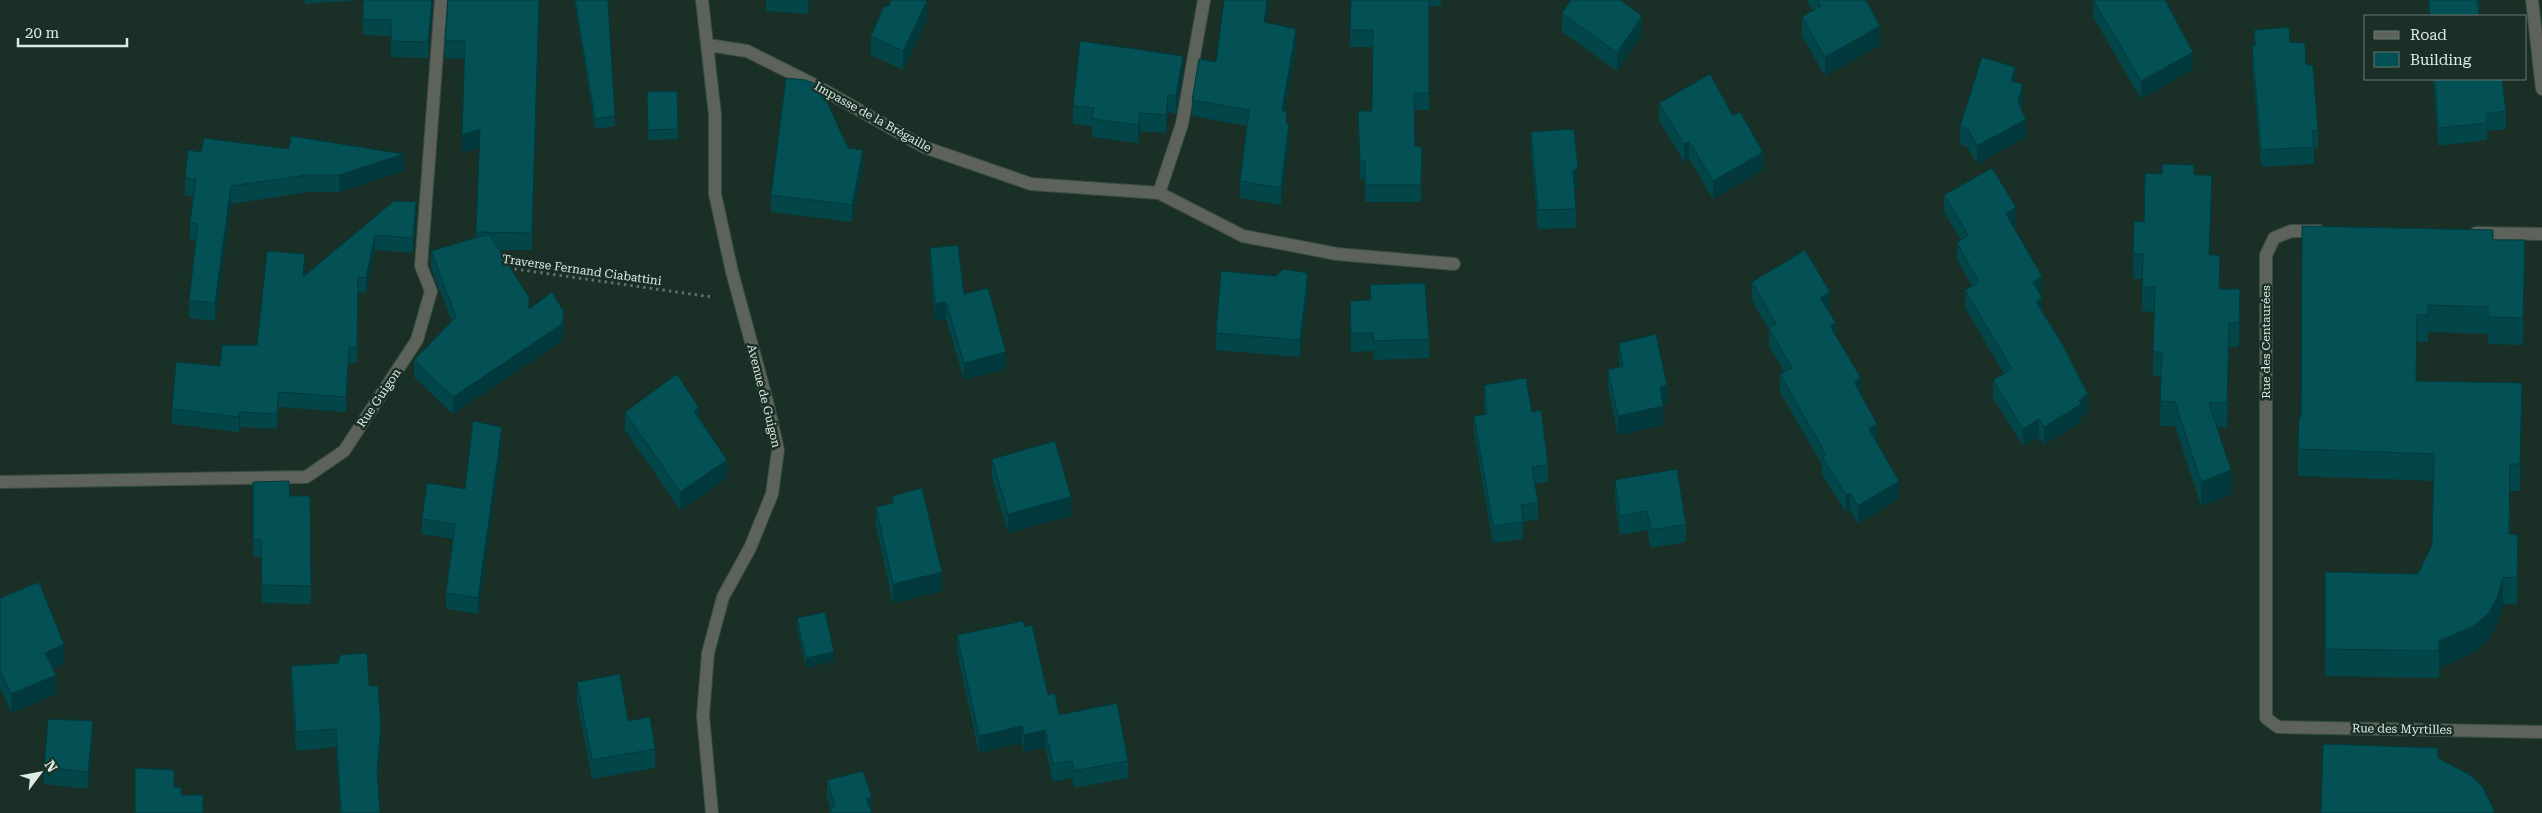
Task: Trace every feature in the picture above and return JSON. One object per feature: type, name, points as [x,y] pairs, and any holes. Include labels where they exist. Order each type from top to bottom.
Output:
[{"type":"street","name":"Rue Guigon","points":[[0,482],[306,477],[344,451],[417,340],[431,291],[421,266],[441,0]]},
{"type":"street","name":"Avenue de Guigon","points":[[702,0],[715,115],[715,194],[740,302],[778,450],[772,494],[750,548],[722,597],[708,653],[703,716],[712,813]]},
{"type":"street","points":[[1159,193],[1182,124],[1204,0]]},
{"type":"street","points":[[2532,0],[2542,89]]},
{"type":"street","name":"Impasse de la Brégaille","points":[[708,45],[747,51],[815,85],[924,147],[1031,184],[1159,193],[1243,236],[1337,254],[1454,264]]},
{"type":"street","name":"Rue des Centaurées","points":[[2266,718],[2266,255],[2274,238],[2291,231],[2330,231]]},
{"type":"street","points":[[2465,233],[2542,234]]},
{"type":"street","name":"Rue des Myrtilles","points":[[2266,718],[2278,727],[2542,732]]},
{"type":"path","name":"Traverse Fernand Ciabattini","points":[[500,267],[740,302]]},
{"type":"building","points":[[363,0],[432,0],[428,42],[391,41],[391,20],[363,19]]},
{"type":"building","points":[[448,0],[539,0],[532,233],[476,232],[480,129],[462,135],[465,41],[445,41]]},
{"type":"building","points":[[575,0],[608,0],[615,116],[595,119]]},
{"type":"building","points":[[891,0],[927,1],[903,51],[871,36],[884,6],[888,7]]},
{"type":"building","points":[[1224,0],[1267,0],[1264,22],[1296,29],[1282,110],[1287,112],[1286,124],[1289,124],[1281,188],[1240,181],[1249,110],[1192,100],[1199,59],[1216,62]]},
{"type":"building","points":[[1351,0],[1429,0],[1429,93],[1414,93],[1415,146],[1422,147],[1421,185],[1365,185],[1365,161],[1360,161],[1358,111],[1372,111],[1373,30],[1350,30]]},
{"type":"building","points":[[1571,0],[1620,0],[1642,16],[1617,53],[1562,13]]},
{"type":"building","points":[[1817,0],[1866,0],[1880,26],[1825,57],[1802,17],[1821,6]]},
{"type":"building","points":[[2093,0],[2165,0],[2193,52],[2141,81]]},
{"type":"building","points":[[2429,0],[2477,0],[2479,15],[2430,15]]},
{"type":"building","points":[[2289,27],[2290,42],[2305,43],[2306,65],[2313,65],[2318,131],[2312,131],[2314,147],[2261,150],[2252,46],[2256,46],[2254,30]]},
{"type":"building","points":[[1080,41],[1183,56],[1176,96],[1168,94],[1166,115],[1140,113],[1138,125],[1092,119],[1094,108],[1073,106]]},
{"type":"building","points":[[1982,57],[2015,67],[2011,81],[2023,84],[2018,102],[2026,119],[1977,146],[1968,129],[1960,126]]},
{"type":"building","points":[[1710,74],[1733,116],[1740,112],[1763,152],[1713,181],[1689,141],[1684,144],[1659,103]]},
{"type":"building","points":[[786,78],[806,80],[820,86],[848,148],[863,150],[852,205],[771,195]]},
{"type":"building","points":[[2435,80],[2502,80],[2506,111],[2486,114],[2487,123],[2438,128]]},
{"type":"building","points":[[677,91],[678,129],[648,130],[647,92]]},
{"type":"building","points":[[1574,129],[1578,168],[1573,170],[1576,209],[1538,210],[1531,132]]},
{"type":"building","points":[[291,136],[404,154],[339,175],[308,175],[231,186],[215,303],[189,300],[198,224],[190,222],[196,179],[185,178],[188,150],[201,152],[204,138],[289,149]]},
{"type":"building","points":[[2162,164],[2194,165],[2194,175],[2212,175],[2209,255],[2220,255],[2219,289],[2240,289],[2239,323],[2229,323],[2227,403],[2209,403],[2231,470],[2201,482],[2175,402],[2160,401],[2162,352],[2153,352],[2155,287],[2142,287],[2143,254],[2133,254],[2134,221],[2144,222],[2145,173],[2162,174]]},
{"type":"building","points":[[1992,168],[2016,207],[2006,214],[2042,276],[2033,282],[2042,298],[2036,302],[2060,340],[2088,394],[2079,400],[2081,404],[2044,427],[2039,419],[2023,429],[1993,380],[2012,369],[1965,290],[1979,282],[1957,243],[1968,235],[1944,195]]},
{"type":"building","points":[[394,201],[416,202],[413,238],[375,235],[366,278],[358,277],[357,348],[349,348],[346,397],[279,392],[277,414],[240,412],[239,417],[172,409],[176,362],[220,366],[222,345],[257,345],[267,251],[305,254],[303,277]]},
{"type":"building","points":[[2302,226],[2493,230],[2493,240],[2525,240],[2523,318],[2488,317],[2488,307],[2428,305],[2428,315],[2417,315],[2416,381],[2522,383],[2520,464],[2510,464],[2509,534],[2518,535],[2517,578],[2503,577],[2497,598],[2488,614],[2473,626],[2439,641],[2439,651],[2325,649],[2325,572],[2418,574],[2432,545],[2434,454],[2298,449],[2299,417],[2301,417]]},
{"type":"building","points":[[489,234],[529,297],[529,309],[552,292],[564,312],[562,324],[453,397],[414,360],[456,317],[431,251]]},
{"type":"building","points":[[958,245],[964,294],[988,288],[1006,352],[964,363],[946,302],[935,304],[930,248]]},
{"type":"building","points":[[1805,250],[1830,292],[1820,298],[1836,323],[1830,326],[1861,378],[1854,382],[1877,424],[1869,429],[1899,481],[1858,506],[1850,493],[1846,495],[1822,457],[1826,455],[1780,374],[1792,368],[1769,328],[1776,324],[1752,282]]},
{"type":"building","points":[[1283,269],[1308,273],[1300,340],[1216,333],[1221,271],[1276,276]]},
{"type":"building","points":[[1425,283],[1429,339],[1374,341],[1373,333],[1351,333],[1350,301],[1371,300],[1370,285]]},
{"type":"building","points":[[1656,334],[1667,385],[1660,387],[1663,406],[1618,416],[1608,370],[1623,366],[1619,343]]},
{"type":"building","points":[[677,374],[699,408],[694,411],[727,460],[680,492],[625,412]]},
{"type":"building","points":[[1526,378],[1532,412],[1541,410],[1548,465],[1532,467],[1538,502],[1521,505],[1523,522],[1493,526],[1474,416],[1487,414],[1484,385]]},
{"type":"building","points":[[473,421],[502,427],[478,598],[446,593],[455,524],[422,519],[427,483],[465,489]]},
{"type":"building","points":[[1055,441],[1071,497],[1008,514],[992,459]]},
{"type":"building","points":[[1677,469],[1686,524],[1651,530],[1647,511],[1620,516],[1615,480]]},
{"type":"building","points":[[289,481],[290,496],[310,496],[311,586],[262,585],[261,539],[253,540],[253,482]]},
{"type":"building","points":[[922,488],[942,572],[893,584],[876,507],[894,503],[892,496]]},
{"type":"building","points":[[39,582],[64,644],[45,653],[56,675],[11,694],[0,670],[0,598]]},
{"type":"building","points":[[825,612],[834,652],[806,658],[797,618]]},
{"type":"building","points":[[1023,621],[1025,627],[1032,625],[1048,695],[1055,693],[1059,715],[1117,703],[1128,761],[1074,771],[1072,761],[1053,764],[1045,730],[1024,735],[1022,726],[979,736],[957,635]]},
{"type":"building","points":[[367,653],[369,686],[378,686],[381,727],[377,769],[380,813],[341,813],[336,729],[296,732],[291,666],[338,663],[340,655]]},
{"type":"building","points":[[620,674],[628,721],[650,717],[655,749],[592,760],[577,682]]},
{"type":"building","points":[[48,719],[93,721],[88,772],[44,767]]},
{"type":"building","points":[[2323,744],[2438,748],[2438,758],[2470,775],[2482,786],[2494,813],[2321,813]]},
{"type":"building","points":[[135,768],[174,770],[174,787],[181,787],[181,795],[203,795],[203,813],[135,813]]},
{"type":"building","points":[[863,771],[872,797],[866,799],[872,813],[832,813],[830,807],[835,806],[827,780]]}]
